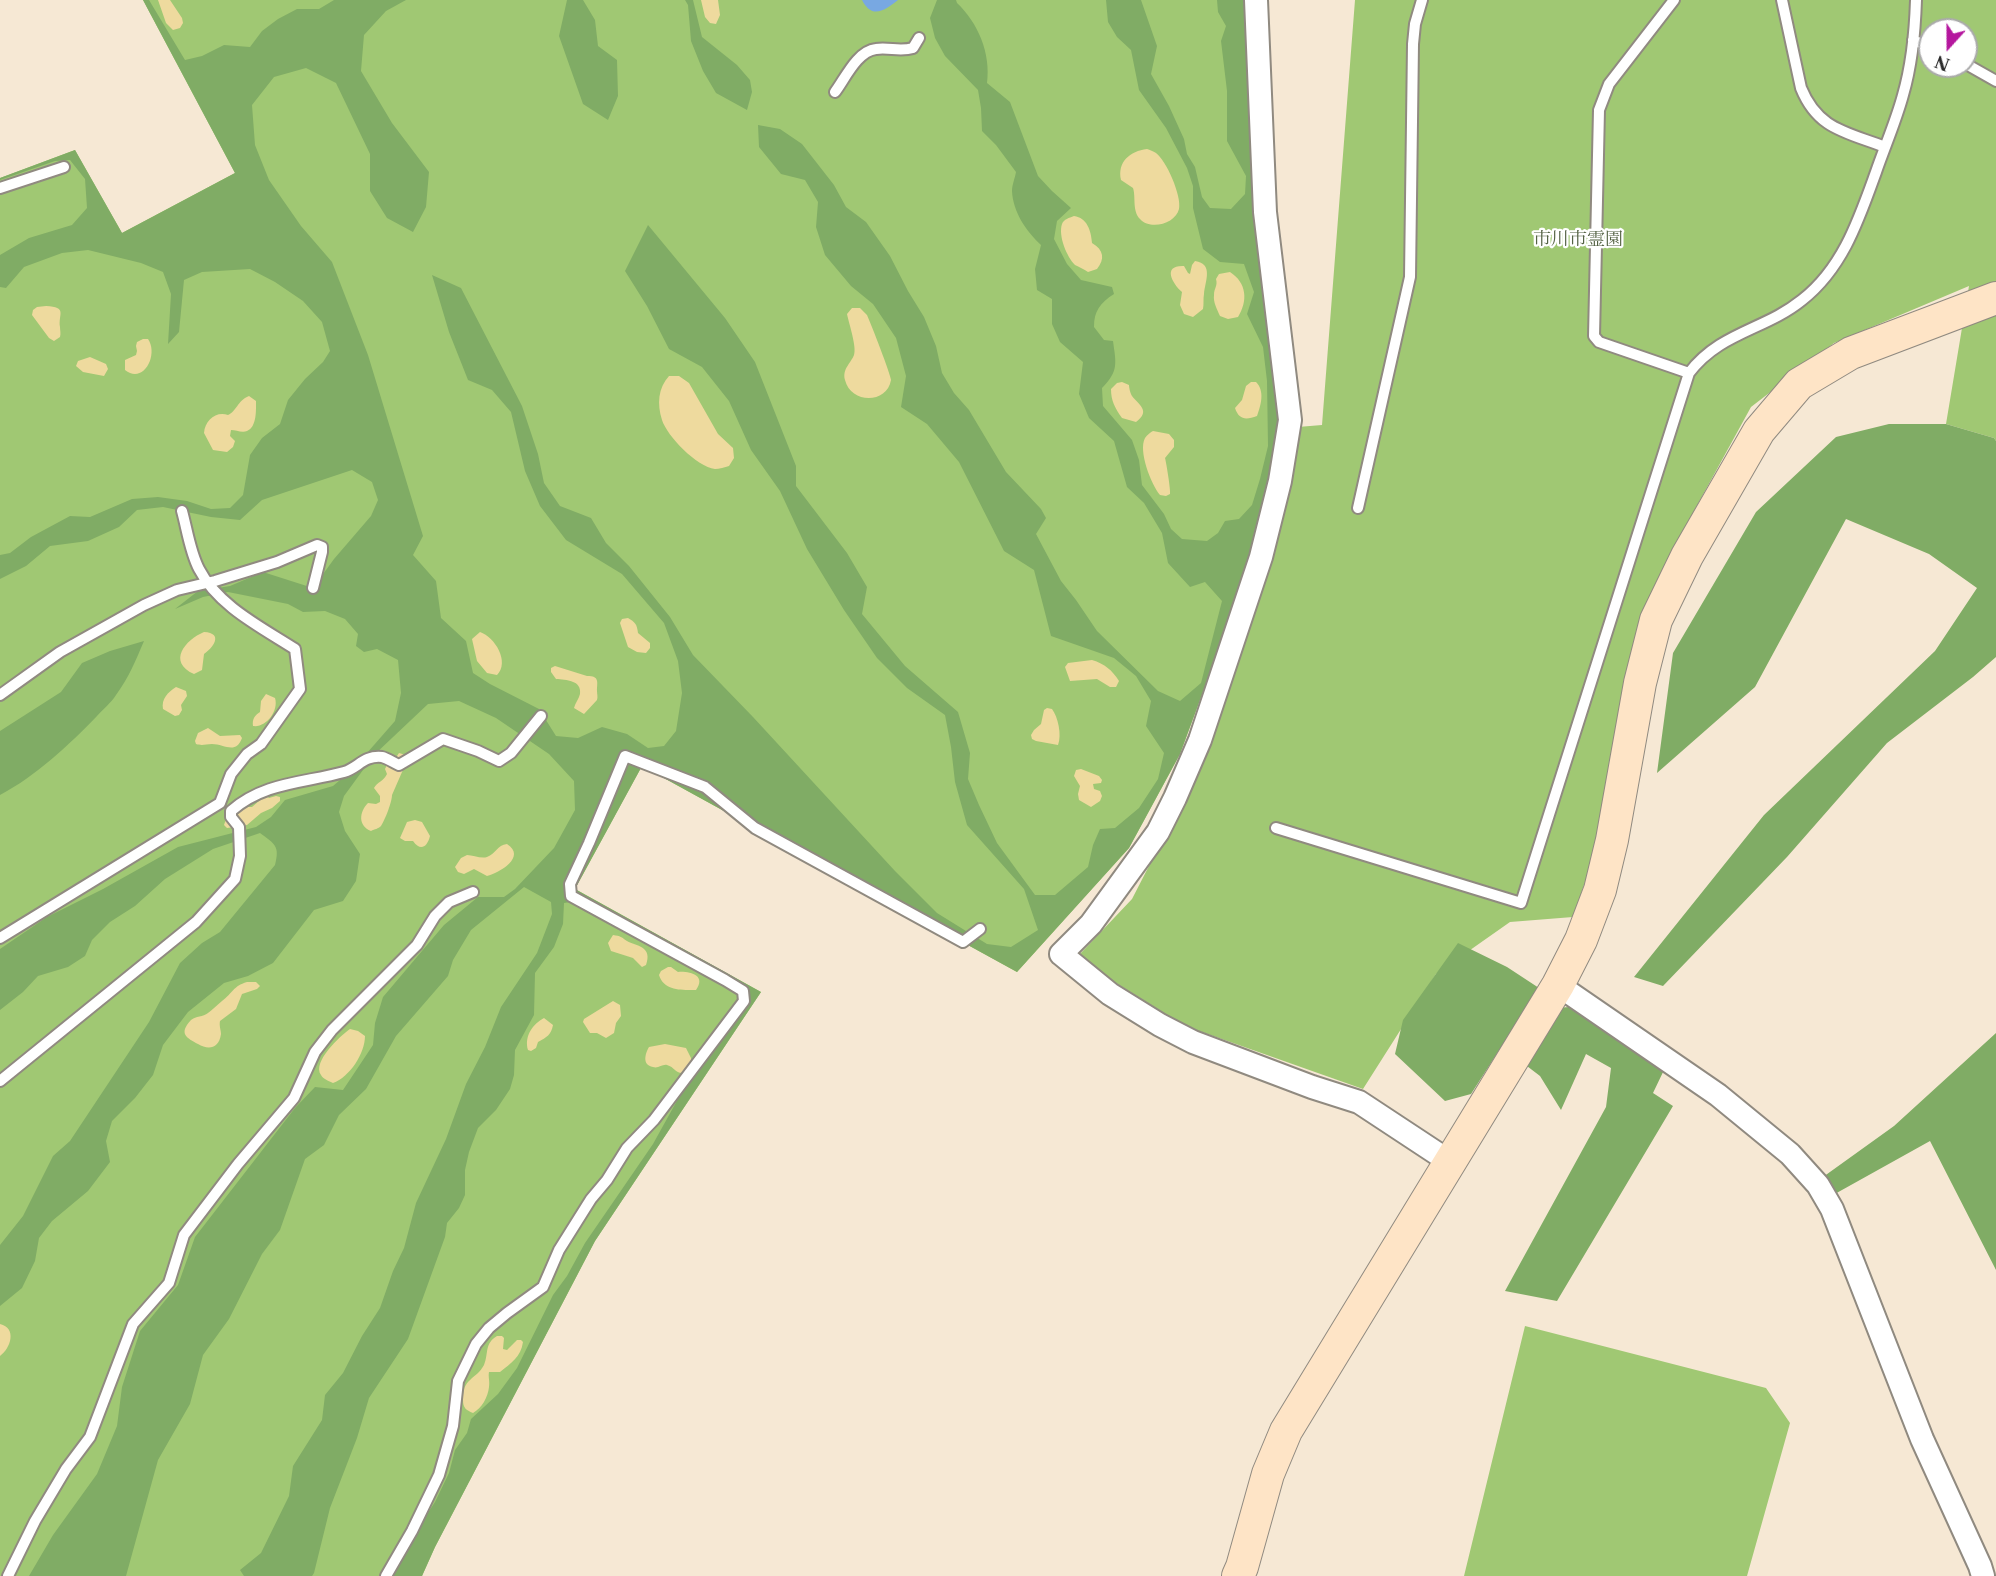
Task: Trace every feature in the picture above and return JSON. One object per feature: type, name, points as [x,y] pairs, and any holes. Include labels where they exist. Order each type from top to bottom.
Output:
[{"type":"street","points":[[1256,0],[1265,212],[1290,420],[1280,481],[1261,557],[1200,740],[1175,798],[1158,832],[1098,915],[1061,954],[1110,994],[1160,1025],[1193,1042],[1312,1087],[1359,1102],[1450,1162]]},
{"type":"street","points":[[1238,1576],[1268,1474],[1286,1431],[1558,986],[1581,940],[1600,890],[1612,840],[1640,683],[1656,620],[1687,555],[1760,431],[1799,384],[1851,353],[1996,298]]},
{"type":"street","points":[[1558,986],[1718,1095],[1790,1154],[1818,1185],[1832,1209],[1922,1440],[1983,1576]]},
{"type":"lane","points":[[1358,508],[1410,277],[1413,44],[1415,24],[1422,0]]},
{"type":"lane","points":[[1674,0],[1609,84],[1599,110],[1594,336],[1599,342],[1689,372]]},
{"type":"lane","points":[[1782,0],[1806,102],[1823,122],[1885,147]]},
{"type":"lane","points":[[1276,828],[1521,903],[1689,372],[1710,350],[1800,302],[1820,286],[1835,266],[1860,216],[1903,95],[1913,40],[1916,0]]},
{"type":"lane","points":[[835,92],[847,77],[854,63],[864,54],[874,49],[902,51],[914,48],[919,38]]},
{"type":"lane","points":[[1913,40],[1918,42]]},
{"type":"lane","points":[[1978,71],[1996,81]]},
{"type":"lane","points":[[0,188],[64,167]]},
{"type":"lane","points":[[0,938],[220,803],[231,774],[247,754],[261,744],[300,689],[295,649],[241,614],[207,582],[198,568],[182,511]]},
{"type":"lane","points":[[0,695],[60,652],[144,604],[177,590],[277,562],[317,545],[322,547],[322,552],[313,588]]},
{"type":"lane","points":[[0,1081],[196,922],[235,879],[240,856],[239,827],[231,817],[231,811],[242,801],[292,782],[346,772],[364,760],[382,757],[399,765],[443,739],[499,761],[511,753],[542,716]]},
{"type":"lane","points":[[386,1576],[412,1531],[439,1475],[453,1426],[458,1381],[476,1344],[507,1313],[543,1287],[559,1250],[591,1199],[607,1180],[627,1148],[651,1125],[744,1001],[743,991],[725,980],[571,896],[570,884],[590,843],[625,756],[705,787],[755,828],[963,942],[980,929]]},
{"type":"lane","points":[[8,1576],[35,1521],[66,1469],[90,1437],[133,1324],[169,1283],[184,1235],[238,1164],[294,1098],[315,1052],[332,1030],[417,945],[435,916],[449,902],[472,891]]},
{"type":"green space","points":[[143,0],[1247,0],[1282,419],[1235,605],[1180,754],[1129,848],[1017,972],[642,766],[575,889],[761,992],[595,1241],[422,1576],[0,1576],[0,178],[75,150],[122,233],[235,173]]},
{"type":"green space","points":[[143,0],[149,0],[185,60],[202,56],[224,45],[250,47],[262,31],[297,9],[319,9],[334,0],[406,0],[386,11],[364,35],[361,71],[392,123],[429,172],[426,207],[413,232],[387,218],[370,191],[370,154],[336,83],[306,68],[274,77],[252,105],[255,145],[269,180],[301,226],[332,262],[368,355],[423,536],[413,555],[436,581],[441,618],[466,641],[473,673],[539,709],[556,736],[578,738],[602,727],[627,734],[648,748],[664,746],[676,731],[682,693],[678,661],[664,623],[622,574],[566,540],[540,506],[525,471],[511,412],[492,390],[468,380],[449,332],[432,275],[461,288],[522,406],[538,454],[544,483],[560,506],[591,518],[606,543],[629,566],[670,617],[693,655],[937,913],[987,944],[1011,947],[1038,930],[1024,889],[967,825],[955,782],[945,715],[907,688],[877,658],[844,610],[807,549],[780,491],[751,450],[729,401],[702,367],[669,349],[647,306],[625,271],[648,225],[725,318],[755,362],[796,466],[796,486],[847,553],[867,587],[862,614],[905,666],[958,712],[970,753],[968,779],[997,843],[1035,895],[1055,895],[1088,867],[1093,845],[1100,829],[1115,828],[1139,808],[1158,779],[1164,753],[1146,726],[1151,701],[1136,676],[1114,658],[1051,636],[1034,570],[1004,551],[959,462],[927,424],[901,407],[906,376],[896,338],[873,304],[851,286],[825,255],[816,227],[818,202],[805,180],[781,174],[759,147],[758,125],[780,129],[802,144],[834,185],[846,207],[866,222],[890,256],[924,317],[936,346],[942,373],[954,393],[969,410],[1006,472],[1041,509],[1046,518],[1036,534],[1061,581],[1097,631],[1158,691],[1180,701],[1201,683],[1222,601],[1205,582],[1190,587],[1168,563],[1162,533],[1144,503],[1127,487],[1114,441],[1089,418],[1079,394],[1083,362],[1060,342],[1052,324],[1052,299],[1037,290],[1035,269],[1041,245],[1025,227],[1015,206],[1012,186],[1016,172],[996,145],[982,131],[978,90],[945,56],[935,38],[930,18],[937,0],[956,0],[977,29],[985,50],[987,83],[1010,102],[1038,176],[1071,208],[1057,221],[1054,239],[1067,264],[1081,280],[1112,287],[1114,294],[1099,308],[1094,321],[1094,327],[1104,340],[1113,341],[1115,355],[1114,371],[1102,388],[1103,406],[1132,440],[1139,460],[1142,485],[1164,514],[1171,529],[1182,539],[1207,541],[1218,533],[1225,521],[1239,519],[1252,505],[1268,446],[1267,381],[1263,347],[1247,314],[1254,292],[1244,264],[1220,262],[1203,249],[1193,208],[1193,186],[1187,168],[1166,128],[1139,90],[1131,50],[1117,37],[1108,22],[1106,0],[1141,0],[1157,46],[1151,74],[1184,139],[1187,154],[1195,167],[1202,197],[1210,208],[1231,209],[1245,194],[1246,176],[1227,141],[1227,91],[1221,41],[1226,26],[1218,12],[1217,0],[1247,0],[1282,419],[1263,512],[1235,605],[1180,754],[1129,848],[1017,972],[642,766],[575,889],[761,992],[595,1241],[422,1576],[381,1576],[383,1568],[394,1552],[416,1531],[435,1502],[449,1473],[455,1450],[467,1433],[471,1419],[498,1394],[517,1368],[553,1295],[567,1276],[585,1243],[653,1144],[684,1088],[747,1003],[748,990],[584,900],[564,903],[563,924],[554,947],[535,973],[534,1015],[515,1050],[514,1075],[510,1089],[496,1110],[478,1128],[465,1170],[465,1195],[459,1208],[447,1223],[445,1237],[408,1339],[369,1398],[357,1438],[330,1508],[314,1573],[312,1576],[244,1576],[240,1570],[261,1553],[289,1496],[293,1466],[322,1420],[325,1395],[343,1373],[380,1308],[404,1248],[416,1203],[446,1139],[466,1084],[485,1047],[501,1007],[537,953],[552,914],[551,902],[524,887],[471,930],[453,960],[448,976],[396,1036],[366,1089],[339,1115],[324,1145],[305,1159],[280,1230],[262,1254],[229,1319],[203,1355],[190,1404],[158,1460],[126,1576],[29,1576],[53,1535],[97,1474],[117,1426],[122,1387],[140,1331],[178,1285],[195,1237],[295,1108],[315,1087],[343,1090],[373,1045],[375,1023],[383,997],[444,925],[478,897],[504,897],[515,889],[554,848],[575,810],[574,781],[549,754],[496,718],[459,701],[428,704],[374,755],[344,796],[339,812],[345,831],[360,854],[356,881],[343,901],[314,910],[273,963],[248,976],[224,983],[188,1012],[163,1045],[153,1075],[135,1098],[112,1121],[106,1141],[110,1162],[88,1191],[52,1221],[39,1238],[35,1261],[22,1288],[0,1306],[0,1245],[23,1216],[53,1156],[70,1141],[149,1022],[180,963],[202,943],[220,932],[275,865],[277,854],[275,846],[260,833],[213,849],[165,879],[135,906],[110,922],[92,940],[85,956],[68,967],[38,976],[23,992],[0,1010],[0,949],[47,917],[178,847],[256,827],[271,817],[285,800],[333,786],[353,769],[395,721],[401,693],[398,660],[377,649],[364,652],[356,646],[358,634],[345,619],[325,611],[303,612],[288,604],[228,592],[203,597],[175,609],[198,591],[230,586],[263,572],[313,588],[334,559],[371,516],[378,500],[372,482],[352,470],[262,500],[240,520],[211,517],[163,507],[137,510],[119,527],[88,541],[50,546],[26,566],[0,579],[0,555],[10,553],[31,537],[70,516],[90,517],[132,499],[158,497],[187,501],[211,509],[230,508],[243,495],[250,455],[262,438],[280,424],[288,400],[323,362],[330,351],[322,322],[303,301],[250,269],[202,272],[184,280],[179,332],[168,344],[171,294],[163,272],[141,263],[88,250],[62,253],[24,267],[6,288],[0,287],[0,255],[29,238],[72,225],[87,208],[85,179],[70,160],[55,161],[0,180],[0,178],[75,150],[122,233],[235,173]]},
{"type":"green space","points":[[567,0],[583,0],[595,20],[598,46],[617,60],[618,96],[608,120],[583,104],[559,36]]},
{"type":"green space","points":[[685,0],[693,0],[702,37],[737,65],[750,80],[752,92],[747,110],[716,93],[703,71],[691,41],[688,5]]},
{"type":"green space","name":"市川市霊園","points":[[1355,0],[1996,0],[1996,441],[1994,438],[1946,424],[1969,286],[1834,343],[1751,407],[1694,511],[1647,606],[1594,856],[1573,917],[1510,922],[1436,974],[1363,1089],[1185,1026],[1116,983],[1079,955],[1132,899],[1188,790],[1298,427],[1322,425]]},
{"type":"green space","points":[[1889,424],[1946,424],[1994,438],[1996,441],[1996,657],[1887,743],[1787,857],[1663,986],[1634,977],[1764,815],[1935,651],[1977,588],[1929,554],[1846,519],[1755,687],[1657,773],[1673,653],[1756,512],[1836,437]]},
{"type":"green space","points":[[144,641],[128,676],[109,703],[52,759],[0,795],[0,731],[61,692],[82,663],[110,651]]},
{"type":"green space","points":[[1458,943],[1507,967],[1539,988],[1471,1094],[1445,1101],[1395,1054],[1403,1020]]},
{"type":"green space","points":[[1569,1007],[1664,1070],[1653,1093],[1673,1106],[1557,1301],[1505,1291],[1606,1107],[1611,1068],[1586,1054],[1561,1110],[1540,1076],[1523,1063],[1557,1008]]},
{"type":"green space","points":[[1996,1033],[1996,1270],[1930,1141],[1833,1195],[1823,1177],[1894,1126]]},
{"type":"green space","points":[[1525,1326],[1766,1388],[1790,1423],[1747,1576],[1464,1576]]},
{"type":"sand","points":[[158,0],[170,0],[182,18],[183,23],[180,28],[173,30],[166,23]]},
{"type":"sand","points":[[701,0],[718,0],[720,15],[716,24],[710,23],[705,17]]},
{"type":"sand","points":[[1147,149],[1156,153],[1164,163],[1176,187],[1179,203],[1177,214],[1173,218],[1156,225],[1145,223],[1140,219],[1136,212],[1133,188],[1121,180],[1120,174],[1126,158],[1135,152]]},
{"type":"sand","points":[[1074,216],[1085,222],[1092,243],[1101,252],[1102,258],[1097,269],[1088,272],[1075,265],[1066,252],[1061,234],[1062,224]]},
{"type":"sand","points":[[1195,261],[1205,266],[1207,274],[1203,309],[1193,317],[1184,314],[1180,305],[1182,292],[1172,280],[1171,271],[1177,266],[1184,266],[1190,274]]},
{"type":"sand","points":[[1230,272],[1240,281],[1244,299],[1238,317],[1228,319],[1220,316],[1214,293],[1219,274]]},
{"type":"sand","points":[[46,306],[60,310],[60,337],[54,341],[49,338],[32,315],[33,310],[37,307]]},
{"type":"sand","points":[[852,308],[860,308],[867,315],[890,376],[888,388],[876,397],[861,397],[854,394],[845,380],[846,369],[855,351],[847,314]]},
{"type":"sand","points":[[148,339],[151,346],[150,360],[143,371],[132,374],[125,370],[125,360],[136,355],[137,342]]},
{"type":"sand","points":[[90,357],[106,364],[108,369],[104,376],[83,372],[76,366],[78,361]]},
{"type":"sand","points":[[669,376],[679,376],[689,383],[718,434],[733,448],[734,458],[729,466],[715,469],[700,463],[684,450],[665,427],[659,402],[661,391]]},
{"type":"sand","points":[[1122,382],[1129,385],[1132,396],[1142,408],[1143,415],[1136,422],[1122,418],[1115,408],[1111,389],[1117,383]]},
{"type":"sand","points":[[1251,382],[1256,382],[1261,390],[1261,403],[1257,416],[1243,418],[1235,408],[1242,400],[1246,386]]},
{"type":"sand","points":[[249,396],[256,401],[253,426],[245,432],[231,430],[230,436],[235,441],[233,447],[227,452],[213,450],[204,433],[206,424],[219,414],[228,415]]},
{"type":"sand","points":[[1153,431],[1169,434],[1174,440],[1174,447],[1165,458],[1170,492],[1166,496],[1160,495],[1156,490],[1144,459],[1143,444],[1145,438]]},
{"type":"sand","points":[[628,618],[637,627],[638,633],[650,643],[650,648],[646,653],[637,652],[628,647],[620,623],[622,619]]},
{"type":"sand","points":[[204,632],[214,635],[215,641],[204,654],[202,670],[194,674],[186,669],[180,658],[185,646]]},
{"type":"sand","points":[[480,632],[491,639],[499,650],[502,664],[497,675],[487,673],[477,661],[472,639]]},
{"type":"sand","points":[[1092,660],[1114,674],[1119,681],[1116,687],[1110,687],[1097,679],[1070,681],[1065,667],[1068,663]]},
{"type":"sand","points":[[555,666],[596,678],[597,700],[584,714],[574,708],[580,689],[576,683],[556,679],[551,672],[551,668]]},
{"type":"sand","points":[[176,687],[186,691],[187,696],[181,705],[182,710],[179,715],[175,716],[163,709],[163,702],[170,691]]},
{"type":"sand","points":[[266,694],[275,698],[273,713],[267,721],[253,726],[253,719],[260,712],[261,701]]},
{"type":"sand","points":[[1052,709],[1058,721],[1060,736],[1058,745],[1032,739],[1031,735],[1041,724],[1044,710]]},
{"type":"sand","points":[[208,728],[220,736],[240,735],[242,738],[233,747],[196,744],[198,733]]},
{"type":"sand","points":[[399,753],[409,756],[383,823],[379,828],[371,831],[362,822],[363,810],[368,803],[380,802],[380,796],[374,788],[386,776],[387,765]]},
{"type":"sand","points":[[1081,769],[1099,776],[1102,780],[1101,783],[1093,784],[1094,789],[1100,791],[1102,796],[1100,801],[1091,807],[1079,800],[1080,786],[1074,776],[1076,770]]},
{"type":"sand","points":[[266,795],[269,798],[280,797],[280,801],[247,825],[227,828],[224,825],[226,819],[246,807],[252,807]]},
{"type":"sand","points":[[415,820],[422,822],[430,836],[423,847],[413,841],[400,838],[407,822]]},
{"type":"sand","points":[[507,844],[514,854],[513,859],[504,868],[492,874],[487,876],[474,869],[464,874],[458,872],[455,867],[461,858],[467,855],[487,857]]},
{"type":"sand","points":[[613,935],[645,950],[648,959],[646,965],[642,967],[633,958],[611,951],[608,943]]},
{"type":"sand","points":[[668,967],[698,977],[699,985],[696,990],[674,988],[665,984],[659,975]]},
{"type":"sand","points":[[247,982],[256,982],[260,986],[242,994],[236,1009],[220,1021],[221,1034],[218,1043],[213,1047],[206,1047],[186,1035],[185,1029],[191,1020],[208,1013],[236,988]]},
{"type":"sand","points":[[613,1001],[620,1005],[621,1016],[616,1023],[614,1033],[606,1038],[597,1033],[590,1033],[583,1022],[584,1019]]},
{"type":"sand","points":[[544,1018],[553,1025],[551,1031],[538,1042],[536,1048],[528,1050],[527,1040],[530,1031]]},
{"type":"sand","points":[[350,1029],[365,1036],[362,1050],[351,1070],[333,1083],[321,1075],[320,1063],[328,1050]]},
{"type":"sand","points":[[665,1044],[686,1048],[691,1063],[684,1073],[667,1065],[655,1067],[647,1064],[646,1056],[649,1047]]},
{"type":"sand","points":[[0,1324],[9,1330],[10,1338],[7,1348],[0,1356]]},
{"type":"sand","points":[[497,1336],[504,1338],[503,1349],[507,1350],[517,1340],[523,1342],[522,1347],[515,1359],[500,1372],[489,1372],[487,1395],[482,1405],[473,1413],[464,1405],[463,1393],[467,1383],[484,1365],[488,1346]]},
{"type":"water","points":[[862,0],[898,0],[884,10],[874,11],[870,10]]}]
